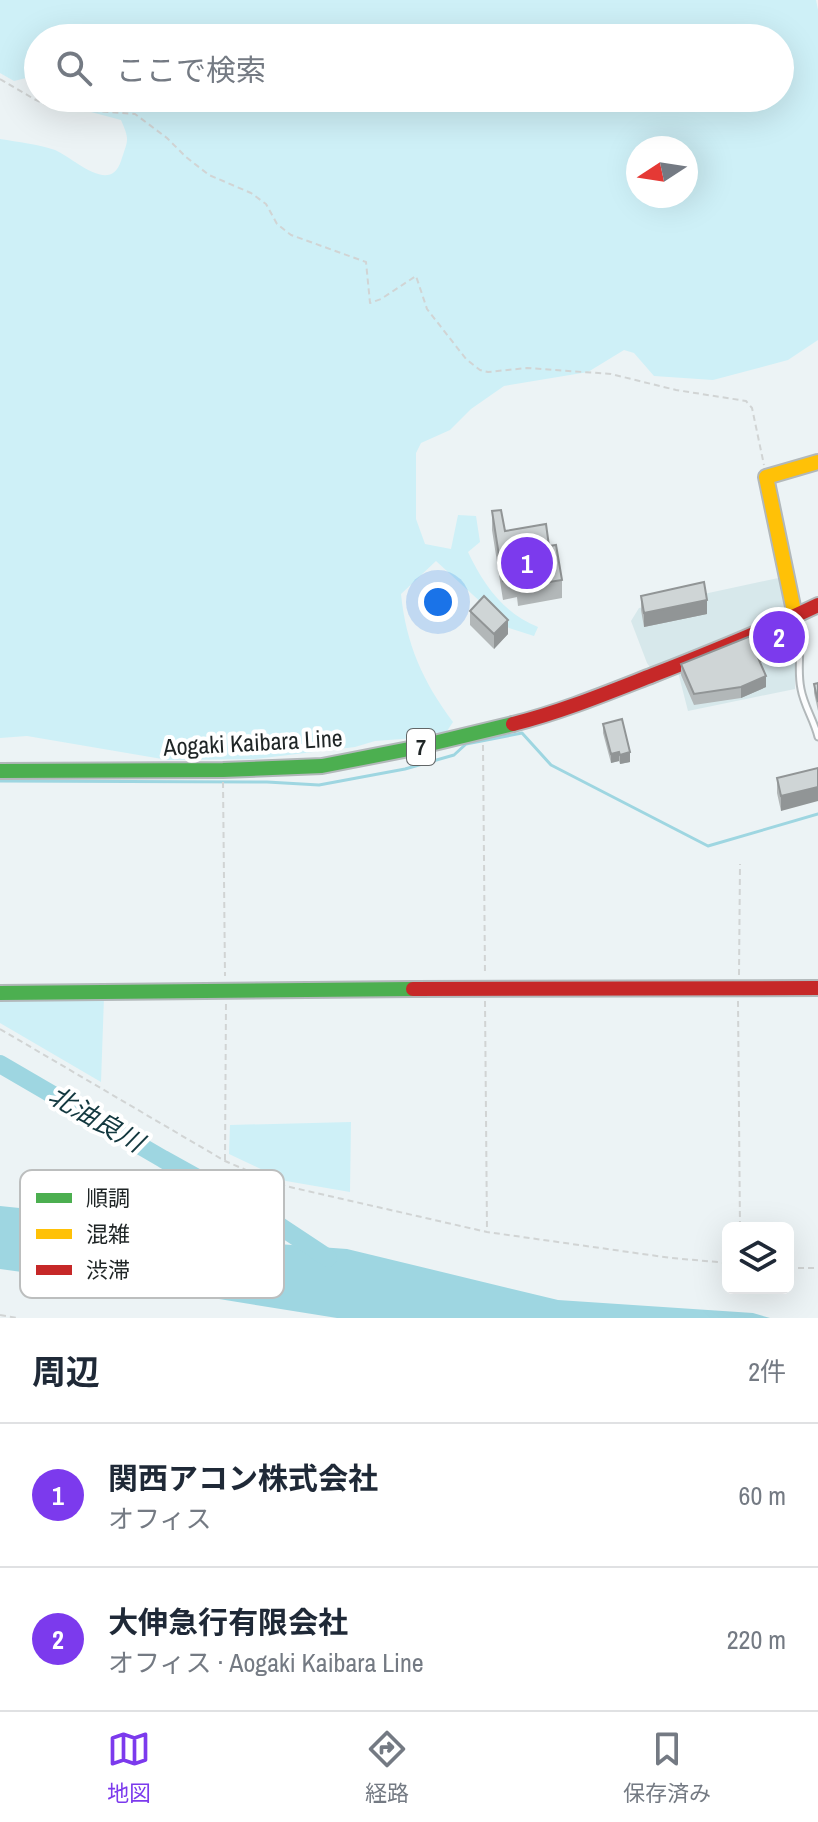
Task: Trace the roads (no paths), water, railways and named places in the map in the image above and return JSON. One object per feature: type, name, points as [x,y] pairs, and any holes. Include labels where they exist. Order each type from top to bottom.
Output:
[{"type":"street","points":[[795,616],[766,477],[818,462]]},
{"type":"street","name":"Aogaki Kaibara Line","points":[[0,771],[223,770],[322,766],[409,749],[541,717],[581,703],[764,631],[818,605]]},
{"type":"street","points":[[0,993],[818,988]]},
{"type":"lane","points":[[795,616],[801,635],[800,687],[818,737]]},
{"type":"waterway","points":[[0,781],[319,785],[405,769],[454,755],[466,744],[522,733],[551,765],[708,846],[818,814]]},
{"type":"waterway","name":"北油良川","points":[[0,1064],[183,1170]]},
{"type":"waterway","name":"北油良川","points":[[284,1229],[328,1258]]},
{"type":"place","name":"関西アコン株式会社","points":[[527,563]]},
{"type":"place","name":"大伸急行有限会社","points":[[779,637]]}]
